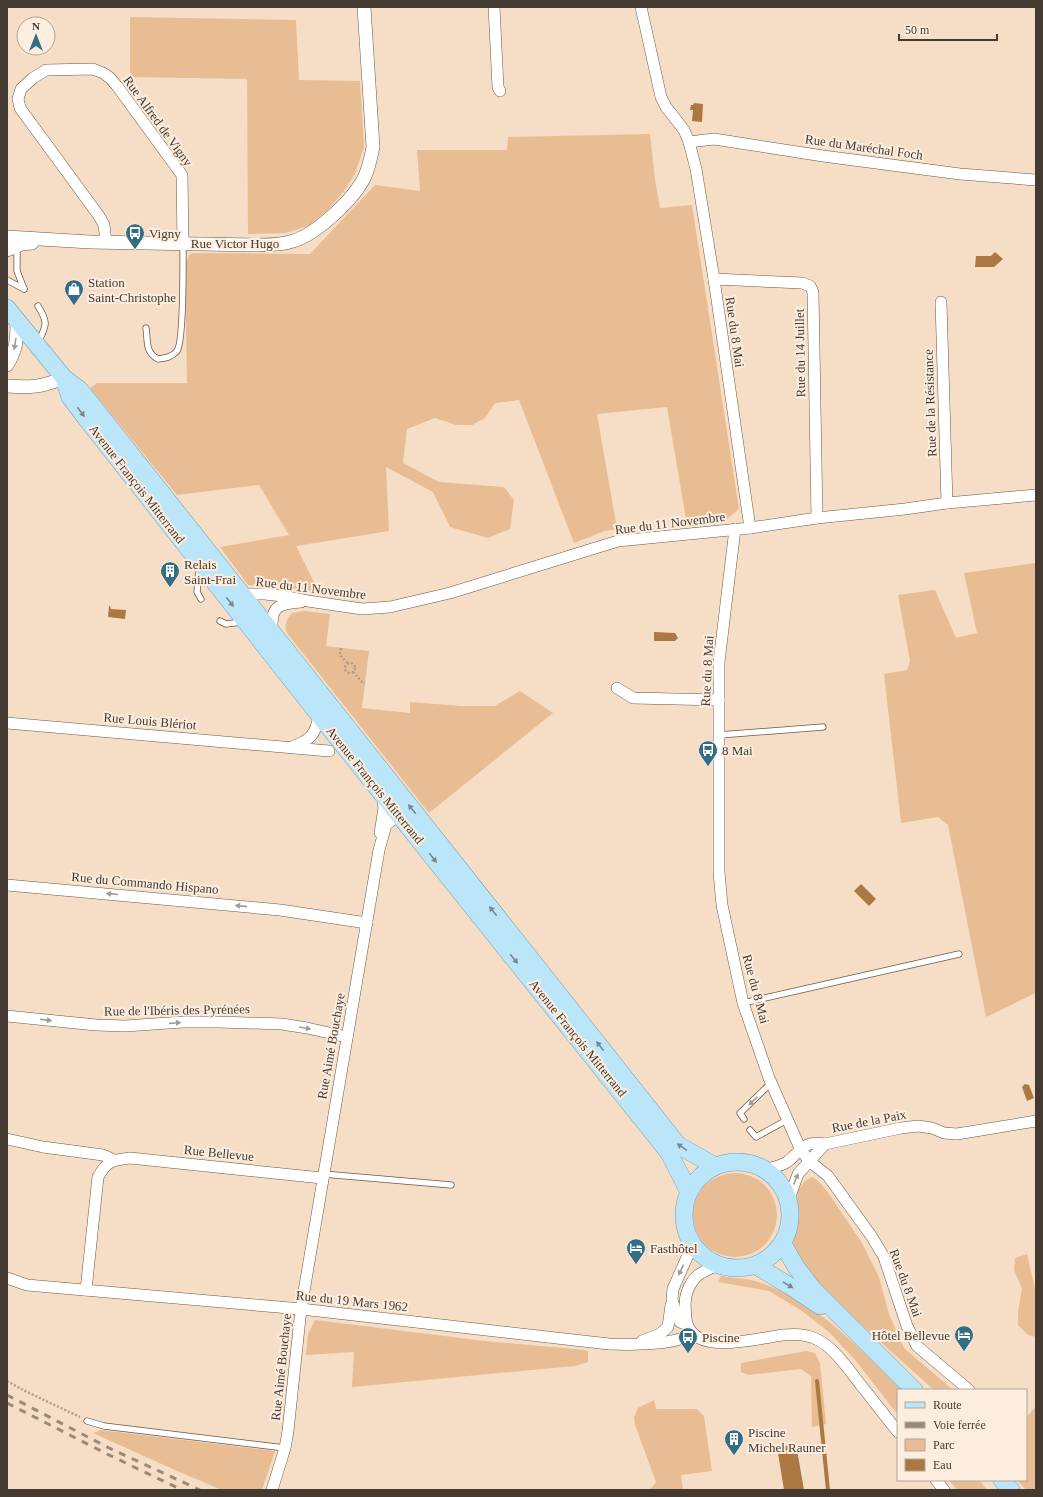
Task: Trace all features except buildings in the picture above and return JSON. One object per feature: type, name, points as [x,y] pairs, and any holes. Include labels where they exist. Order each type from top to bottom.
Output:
[{"type":"main road","name":"Avenue François Mitterrand","points":[[12,314],[64,378],[80,390],[678,1145],[715,1166]]},
{"type":"main road","name":"Avenue François Mitterrand","points":[[64,378],[70,397],[245,621],[670,1153],[689,1192]]},
{"type":"main road","points":[[732,1162],[750,1163],[766,1170],[776,1178],[784,1188],[789,1199],[791,1215],[789,1230],[783,1244],[770,1257],[755,1266],[730,1268],[718,1265],[704,1257],[694,1246],[687,1232],[684,1219],[685,1205],[689,1192],[700,1177],[715,1166],[732,1162]]},
{"type":"main road","points":[[783,1244],[796,1267],[813,1289],[913,1389]]},
{"type":"main road","points":[[755,1266],[793,1288],[851,1328]]},
{"type":"main road","points":[[1003,1481],[1010,1490]]},
{"type":"street","name":"Rue Victor Hugo","points":[[12,243],[51,240],[274,245],[294,241],[320,227],[346,204],[365,178],[370,164],[373,147],[364,7]]},
{"type":"street","points":[[494,7],[498,87],[500,91]]},
{"type":"street","name":"Rue du 8 Mai","points":[[641,7],[661,97],[684,130],[696,168],[714,279],[750,528]]},
{"type":"street","name":"Rue Alfred de Vigny","points":[[106,242],[106,232],[99,216],[20,108],[18,99],[21,89],[33,78],[46,70],[93,69],[103,73],[117,86],[182,175],[183,243]]},
{"type":"street","name":"Rue du Maréchal Foch","points":[[689,142],[714,139],[824,156],[952,173],[1036,180]]},
{"type":"street","name":"Rue du 14 Juillet","points":[[714,279],[802,283],[810,286],[813,292],[817,518]]},
{"type":"street","name":"Rue de la Résistance","points":[[940,302],[947,503]]},
{"type":"street","points":[[7,365],[14,354],[17,336],[12,314]]},
{"type":"street","points":[[7,386],[30,388],[47,385],[64,378]]},
{"type":"street","name":"Rue du 11 Novembre","points":[[244,597],[250,594],[283,596],[362,609],[390,607],[450,593],[618,541],[750,528],[817,518],[947,503],[1036,495]]},
{"type":"street","name":"Rue du 8 Mai","points":[[734,529],[719,662],[719,872],[724,912],[744,1003],[772,1083],[800,1148],[809,1161],[828,1176],[872,1236],[884,1257],[907,1326],[917,1346],[968,1389]]},
{"type":"street","points":[[272,632],[272,615],[274,610],[284,605],[308,601]]},
{"type":"street","points":[[618,688],[633,698],[719,700]]},
{"type":"street","name":"Rue Louis Blériot","points":[[290,747],[304,742],[314,734],[318,725],[319,715]]},
{"type":"street","name":"Rue Louis Blériot","points":[[7,723],[329,751]]},
{"type":"street","points":[[380,850],[379,836],[384,808],[381,792]]},
{"type":"street","name":"Rue Aimé Bouchaye","points":[[272,1490],[285,1448],[288,1431],[301,1309],[380,850],[386,824],[399,814]]},
{"type":"street","name":"Rue du Commando Hispano","points":[[7,885],[280,910],[367,923]]},
{"type":"street","name":"Rue de l'Ibéris des Pyrénées","points":[[7,1016],[110,1026],[190,1022],[282,1024],[347,1037]]},
{"type":"street","name":"Rue de la Paix","points":[[789,1199],[798,1174],[825,1144],[901,1128],[918,1126],[932,1128],[944,1133],[957,1134],[1036,1121]]},
{"type":"street","name":"Rue Bellevue","points":[[7,1139],[43,1147],[88,1152],[103,1155],[114,1160],[130,1158],[323,1176]]},
{"type":"street","points":[[766,1170],[785,1163],[797,1153],[800,1148],[815,1142],[825,1144]]},
{"type":"street","points":[[86,1290],[98,1177],[104,1166],[114,1160]]},
{"type":"street","points":[[609,1344],[644,1340],[660,1334],[668,1327],[673,1289],[688,1255],[687,1232]]},
{"type":"street","points":[[687,1326],[685,1298],[689,1288],[699,1273],[718,1265]]},
{"type":"street","name":"Rue du 19 Mars 1962","points":[[7,1278],[27,1285],[301,1309],[609,1344],[642,1345],[662,1343],[680,1340],[694,1335]]},
{"type":"street","points":[[672,1297],[676,1314],[680,1322],[687,1326],[698,1338],[716,1343],[748,1341],[784,1335],[801,1335],[817,1339],[838,1356],[897,1431]]},
{"type":"street","points":[[937,1481],[944,1490]]},
{"type":"lane","points":[[7,280],[24,289],[17,271],[12,243]]},
{"type":"lane","points":[[146,328],[148,351],[152,356],[158,359],[172,356],[178,349],[181,331],[183,243]]},
{"type":"lane","points":[[37,345],[46,325],[45,318],[38,306]]},
{"type":"lane","points":[[200,563],[197,592],[201,598]]},
{"type":"lane","points":[[220,620],[226,624],[245,621]]},
{"type":"lane","points":[[719,735],[823,727]]},
{"type":"lane","points":[[744,1003],[959,954]]},
{"type":"lane","points":[[744,1119],[740,1112],[772,1083]]},
{"type":"lane","points":[[750,1130],[756,1137],[787,1120]]},
{"type":"lane","points":[[323,1176],[451,1184]]},
{"type":"lane","points":[[87,1421],[104,1426],[285,1448]]},
{"type":"path","points":[[341,648],[340,655],[347,663],[351,662],[356,667],[353,672]]},
{"type":"path","points":[[347,663],[345,666],[346,670],[350,673],[353,672],[362,682],[365,683]]},
{"type":"path","points":[[7,1381],[62,1410],[87,1421]]},
{"type":"green space","points":[[130,17],[296,20],[299,80],[360,81],[364,147],[355,174],[344,191],[327,211],[308,226],[286,233],[248,234],[247,79],[130,77]]},
{"type":"green space","points":[[650,134],[655,180],[660,208],[692,205],[739,509],[723,522],[687,525],[667,407],[597,414],[617,529],[605,531],[574,543],[519,400],[495,403],[485,418],[472,425],[456,425],[435,418],[407,429],[403,463],[439,482],[504,487],[514,500],[510,529],[488,538],[450,527],[433,492],[386,467],[389,531],[296,546],[319,592],[248,585],[220,547],[289,535],[259,485],[177,495],[90,388],[97,383],[187,383],[185,266],[189,255],[193,253],[310,254],[375,185],[420,191],[417,150],[507,150],[508,137]]},
{"type":"green space","points":[[1036,563],[1036,993],[986,1017],[948,825],[938,817],[901,823],[884,674],[907,670],[910,661],[898,595],[935,590],[956,638],[977,633],[964,573]]},
{"type":"green space","points":[[304,611],[330,614],[326,646],[369,651],[362,708],[410,713],[410,702],[461,706],[495,706],[520,691],[553,713],[429,813],[287,633],[287,620],[292,613]]},
{"type":"green space","points":[[735,1173],[751,1176],[765,1185],[774,1199],[777,1215],[774,1231],[765,1245],[751,1254],[735,1257],[719,1254],[705,1245],[696,1231],[693,1215],[696,1199],[705,1185],[719,1176]]},
{"type":"green space","points":[[812,1177],[818,1181],[827,1191],[862,1243],[879,1277],[889,1314],[904,1348],[952,1389],[933,1389],[844,1309],[799,1263],[793,1241],[798,1190],[805,1181]]},
{"type":"green space","points":[[1027,1254],[1036,1293],[1036,1337],[1028,1335],[1018,1325],[1018,1311],[1022,1289],[1014,1270],[1015,1258]]},
{"type":"green space","points":[[721,1276],[751,1280],[795,1298],[814,1311],[851,1341],[901,1389],[897,1389],[897,1414],[856,1361],[830,1333],[802,1311],[769,1291],[718,1282]]},
{"type":"green space","points":[[315,1320],[485,1341],[585,1350],[588,1351],[588,1362],[575,1366],[352,1387],[354,1352],[306,1355],[308,1334]]},
{"type":"green space","points":[[806,1351],[815,1353],[820,1363],[826,1424],[812,1427],[811,1376],[801,1369],[749,1375],[741,1372],[741,1363]]},
{"type":"green space","points":[[654,1400],[656,1409],[697,1409],[704,1416],[712,1471],[681,1475],[683,1490],[650,1490],[656,1482],[635,1425],[634,1417],[638,1408]]},
{"type":"green space","points":[[1036,1406],[1036,1490],[1026,1490],[1018,1481],[1027,1481],[1027,1417]]},
{"type":"green space","points":[[101,1430],[275,1451],[262,1490],[222,1490],[93,1433]]},
{"type":"green space","points":[[950,1481],[980,1481],[987,1490],[957,1490]]},
{"type":"water","points":[[694,103],[703,104],[702,122],[692,121],[693,110],[690,110],[691,105]]},
{"type":"water","points":[[995,252],[1003,259],[994,267],[975,267],[976,256],[991,256]]},
{"type":"water","points":[[109,606],[111,609],[126,610],[125,619],[108,617]]},
{"type":"water","points":[[654,632],[675,633],[678,638],[675,641],[654,641]]},
{"type":"water","points":[[861,884],[876,899],[869,906],[854,891]]},
{"type":"water","points":[[1025,1084],[1029,1085],[1034,1098],[1027,1101],[1022,1087]]},
{"type":"water","points":[[796,1444],[804,1490],[784,1490],[777,1447]]},
{"type":"waterway","points":[[817,1381],[828,1490]]},
{"type":"railway","points":[[7,1395],[109,1448],[200,1490]]},
{"type":"railway","points":[[7,1403],[182,1490]]},
{"type":"place","name":"Vigny","points":[[135,250]]},
{"type":"place","name":"Station Saint-Christophe","points":[[74,306]]},
{"type":"place","name":"Relais Saint-Frai","points":[[170,588]]},
{"type":"place","name":"8 Mai","points":[[708,767]]},
{"type":"place","name":"Fasthôtel","points":[[636,1265]]},
{"type":"place","name":"Hôtel Bellevue","points":[[964,1352]]},
{"type":"place","name":"Piscine","points":[[688,1354]]},
{"type":"place","name":"Piscine Michel Rauner","points":[[734,1456]]}]
